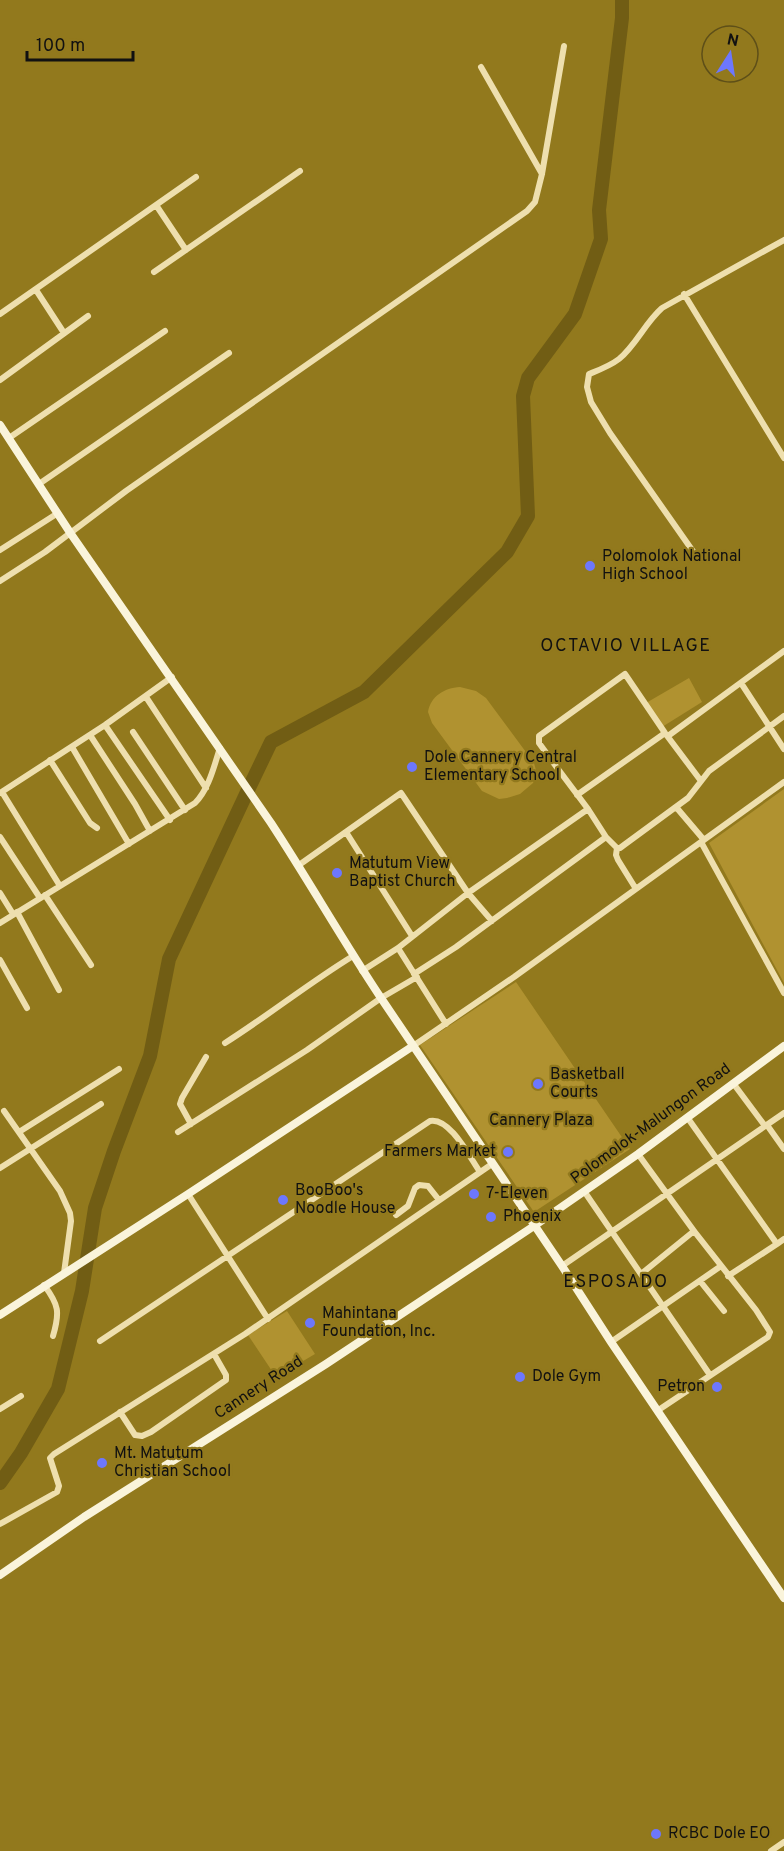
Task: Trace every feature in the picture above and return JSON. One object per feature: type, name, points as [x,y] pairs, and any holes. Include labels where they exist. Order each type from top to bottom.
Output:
[{"type":"street","points":[[0,581],[71,534],[126,491],[527,211],[535,202],[542,174],[564,46]]},
{"type":"street","points":[[481,67],[542,174]]},
{"type":"street","points":[[154,272],[300,171]]},
{"type":"street","points":[[0,314],[196,177]]},
{"type":"street","points":[[156,205],[186,250]]},
{"type":"street","points":[[697,557],[610,433],[591,402],[587,387],[589,374],[619,359],[650,318],[662,308],[784,240]]},
{"type":"street","points":[[36,290],[64,333]]},
{"type":"street","points":[[684,294],[784,458]]},
{"type":"street","points":[[0,380],[88,316]]},
{"type":"street","points":[[9,438],[165,331]]},
{"type":"street","points":[[39,484],[229,353]]},
{"type":"street","points":[[0,425],[71,534],[255,799],[299,865],[381,999],[784,1599]]},
{"type":"street","points":[[0,550],[58,513]]},
{"type":"street","points":[[577,795],[784,651]]},
{"type":"street","points":[[617,848],[606,837],[539,743],[539,736],[626,674],[701,781]]},
{"type":"street","points":[[60,886],[1,792],[105,725],[172,677]]},
{"type":"street","points":[[741,683],[784,749]]},
{"type":"street","points":[[146,697],[206,788]]},
{"type":"street","points":[[617,848],[688,798],[709,771],[784,716]]},
{"type":"street","points":[[105,725],[170,820]]},
{"type":"street","points":[[133,732],[185,810]]},
{"type":"street","points":[[90,735],[150,831]]},
{"type":"street","points":[[72,747],[129,844]]},
{"type":"street","points":[[0,922],[185,810],[201,797],[220,748]]},
{"type":"street","points":[[50,760],[90,823],[97,828]]},
{"type":"street","points":[[0,1315],[446,1024],[784,782]]},
{"type":"street","points":[[299,865],[401,792],[468,893],[492,921]]},
{"type":"street","points":[[676,807],[702,841],[784,993]]},
{"type":"street","points":[[363,970],[398,948],[468,893],[588,809]]},
{"type":"street","points":[[346,832],[412,936]]},
{"type":"street","points":[[0,837],[91,965]]},
{"type":"street","points":[[178,1132],[307,1050],[416,975],[606,837]]},
{"type":"street","points":[[617,848],[618,860],[636,889]]},
{"type":"street","points":[[0,893],[15,913],[59,990]]},
{"type":"street","points":[[398,948],[446,1024]]},
{"type":"street","points":[[225,1042],[353,956]]},
{"type":"street","points":[[0,960],[27,1008]]},
{"type":"street","name":"Polomolok-Malungon Road","points":[[534,1226],[638,1154],[784,1046]]},
{"type":"street","points":[[191,1124],[180,1104],[206,1057]]},
{"type":"street","points":[[19,1132],[119,1069]]},
{"type":"street","points":[[733,1083],[784,1149]]},
{"type":"street","points":[[0,1168],[101,1104]]},
{"type":"street","points":[[4,1111],[60,1191],[70,1213],[64,1273]]},
{"type":"street","points":[[562,1266],[784,1113]]},
{"type":"street","points":[[687,1117],[777,1244]]},
{"type":"street","points":[[100,1341],[430,1120],[440,1121],[452,1130],[480,1172]]},
{"type":"street","points":[[638,1154],[763,1320],[770,1334],[657,1411]]},
{"type":"street","points":[[0,1524],[57,1492],[59,1486],[51,1456],[268,1319],[492,1164]]},
{"type":"street","points":[[396,1215],[408,1206],[418,1185],[428,1186],[440,1200]]},
{"type":"street","points":[[584,1191],[710,1375]]},
{"type":"street","points":[[188,1194],[268,1319]]},
{"type":"street","name":"Cannery Road","points":[[0,1575],[84,1517],[317,1370],[534,1226]]},
{"type":"street","points":[[641,1274],[694,1231]]},
{"type":"street","points":[[728,1276],[784,1239]]},
{"type":"street","points":[[611,1342],[721,1266]]},
{"type":"street","points":[[700,1281],[724,1311]]},
{"type":"street","points":[[44,1286],[58,1308],[53,1336]]},
{"type":"street","points":[[120,1412],[135,1435],[142,1436],[151,1432],[226,1380],[226,1375],[214,1354]]},
{"type":"street","points":[[0,1408],[21,1396]]},
{"type":"street","points":[[771,1851],[784,1842]]},
{"type":"green space","points":[[689,678],[702,702],[662,727],[646,703]]},
{"type":"green space","points":[[460,687],[476,691],[486,698],[534,763],[537,774],[533,783],[520,794],[499,799],[482,791],[432,723],[428,712],[435,697],[449,689]]},
{"type":"green space","points":[[784,789],[784,983],[709,843]]},
{"type":"green space","name":"Cannery Plaza","points":[[516,982],[630,1149],[534,1212],[420,1045]]},
{"type":"green space","points":[[287,1311],[315,1354],[276,1377],[248,1335]]},
{"type":"waterway","points":[[0,1483],[21,1453],[58,1389],[82,1291],[95,1208],[150,1056],[169,959],[271,742],[364,692],[507,552],[528,516],[523,396],[528,378],[575,314],[601,239],[599,210],[622,18],[622,0]]},
{"type":"place","name":"Polomolok National High School","points":[[590,566]]},
{"type":"place","name":"Dole Cannery Central Elementary School","points":[[412,767]]},
{"type":"place","name":"Matutum View Baptist Church","points":[[337,873]]},
{"type":"place","name":"Basketball Courts","points":[[538,1084]]},
{"type":"place","name":"Farmers Market","points":[[508,1152]]},
{"type":"place","name":"7-Eleven","points":[[474,1194]]},
{"type":"place","name":"BooBoo's Noodle House","points":[[283,1200]]},
{"type":"place","name":"Phoenix","points":[[491,1217]]},
{"type":"place","name":"Mahintana Foundation, Inc.","points":[[310,1323]]},
{"type":"place","name":"Dole Gym","points":[[520,1377]]},
{"type":"place","name":"Petron","points":[[717,1387]]},
{"type":"place","name":"Mt. Matutum Christian School","points":[[102,1463]]},
{"type":"place","name":"RCBC Dole EO","points":[[656,1834]]},
{"type":"district","name":"OCTAVIO VILLAGE","points":[[626,646]]},
{"type":"district","name":"ESPOSADO","points":[[616,1282]]}]
